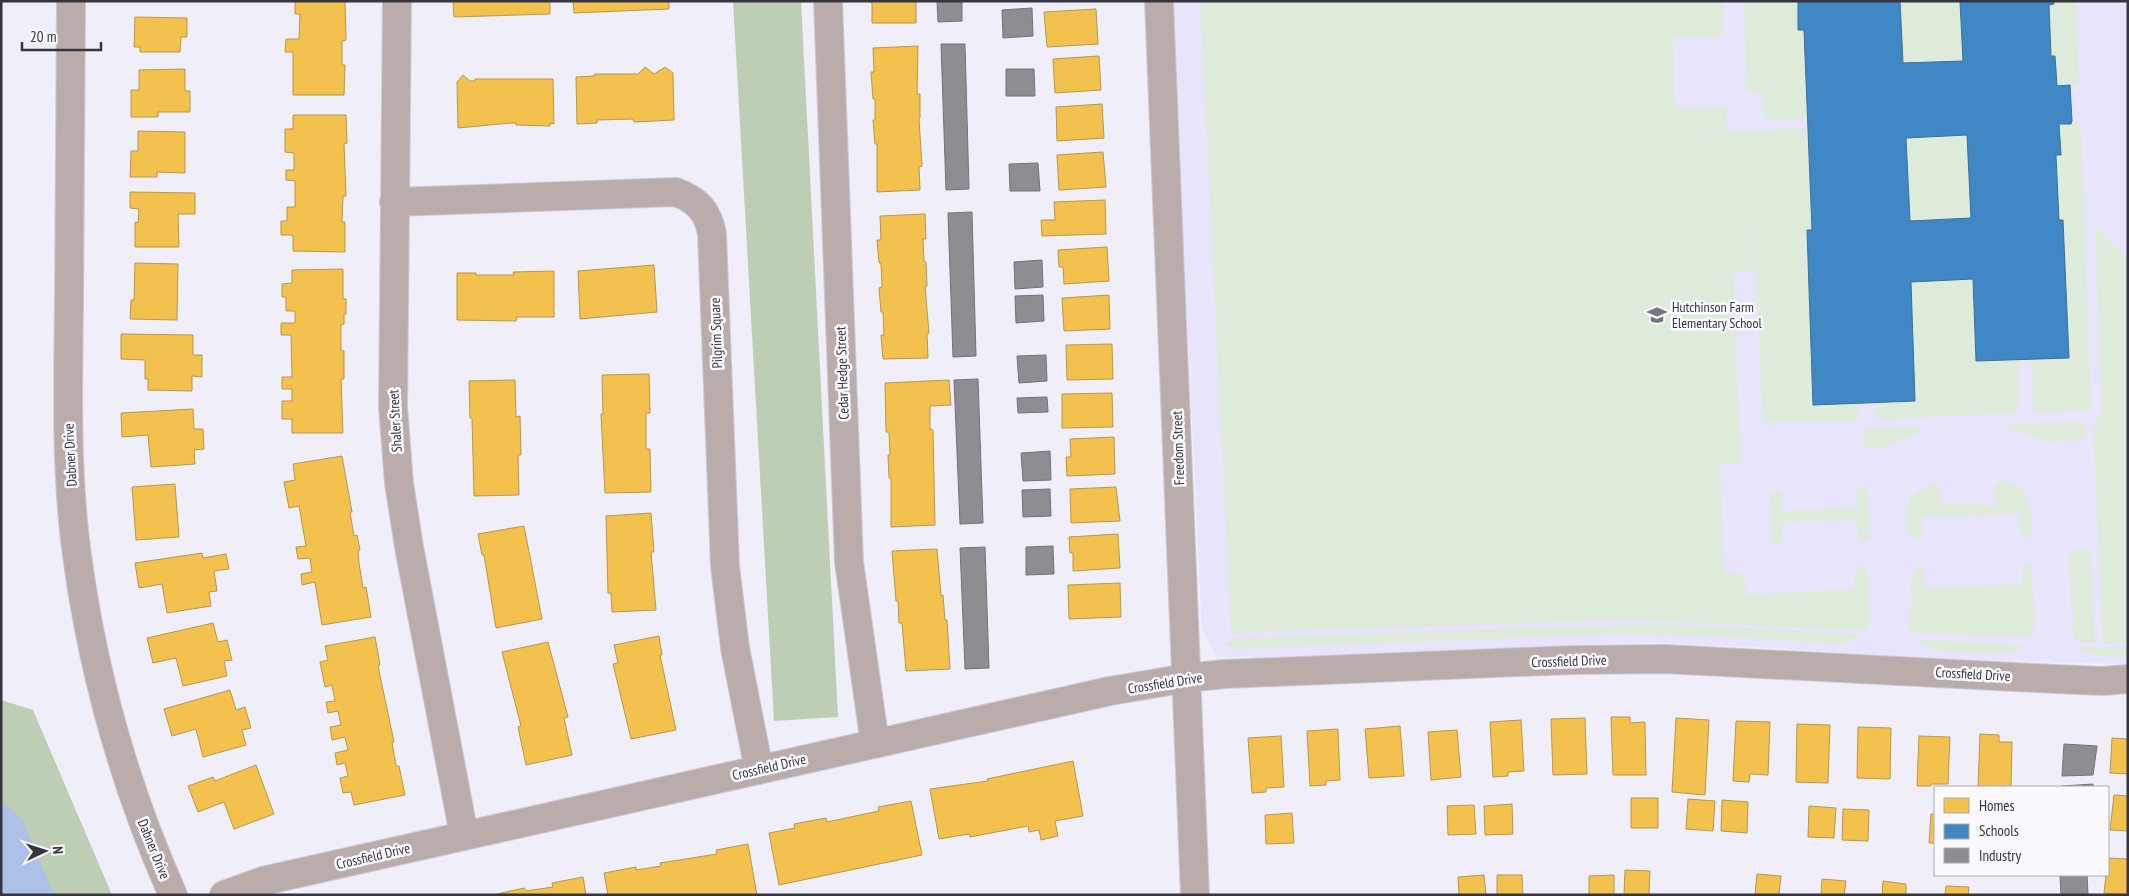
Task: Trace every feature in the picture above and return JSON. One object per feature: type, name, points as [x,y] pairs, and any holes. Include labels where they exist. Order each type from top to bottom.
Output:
[{"type":"street","name":"Dabner Drive","points":[[71,1],[68,439],[75,538],[85,607],[107,706],[130,788],[173,895]]},
{"type":"street","name":"Shaler Street","points":[[397,1],[393,406],[399,483],[409,548],[464,835]]},
{"type":"street","name":"Cedar Hedge Street","points":[[828,1],[849,562],[875,744]]},
{"type":"street","name":"Freedom Street","points":[[1160,1],[1196,895]]},
{"type":"street","name":"Pilgrim Square","points":[[394,202],[676,192],[692,198],[704,209],[710,222],[712,234],[725,566],[735,648],[759,770]]},
{"type":"street","name":"Crossfield Drive","points":[[224,895],[263,881],[464,835],[1110,691],[1187,678],[1224,674],[1562,660],[1665,659],[2055,679],[2103,681],[2128,679]]},
{"type":"shaded area","name":"Hutchinson Farm Elementary School","points":[[1172,1],[2128,1],[2128,664],[1919,658],[1774,648],[1643,642],[1290,657],[1216,657],[1202,629]]},
{"type":"green space","points":[[733,1],[801,1],[838,717],[774,721]]},
{"type":"green space","points":[[1200,1],[1722,1],[1723,36],[1673,37],[1674,101],[1679,108],[1726,106],[1727,131],[1679,135],[1807,128],[1812,230],[1807,230],[1813,405],[1858,402],[1859,416],[1855,421],[1763,422],[1752,205],[1754,271],[1703,274],[1734,274],[1740,462],[1737,464],[1720,465],[1724,573],[1743,573],[1747,595],[1855,589],[1854,573],[1856,570],[1863,568],[1867,570],[1868,575],[1870,622],[1866,630],[1621,620],[1231,633]]},
{"type":"green space","points":[[1744,1],[1798,1],[1798,30],[1804,30],[1807,118],[1770,120],[1765,115],[1763,92],[1747,92]]},
{"type":"green space","points":[[1900,1],[1960,1],[1963,61],[1903,63]]},
{"type":"green space","points":[[2055,1],[2076,1],[2079,82],[2074,87],[2070,85],[2057,86],[2055,56],[2051,56],[2049,5],[2055,4]]},
{"type":"green space","points":[[2072,121],[2076,121],[2081,126],[2091,410],[2037,412],[2033,407],[2032,360],[2069,358],[2063,220],[2059,220],[2056,155],[2061,155],[2059,124],[2071,124]]},
{"type":"green space","points":[[1967,135],[1971,218],[1910,221],[1906,138]]},
{"type":"green space","points":[[2095,226],[2128,258],[2128,642],[2103,644],[2093,423],[2102,413]]},
{"type":"green space","points":[[1973,279],[1976,361],[2019,360],[2019,408],[2014,413],[1881,420],[1877,415],[1876,401],[1911,282]]},
{"type":"green space","points":[[2080,422],[2085,426],[2086,440],[2044,442],[2024,432],[2005,429],[2011,423]]},
{"type":"green space","points":[[1918,427],[1923,432],[1889,445],[1868,450],[1864,445],[1864,429]]},
{"type":"green space","points":[[2001,481],[2015,485],[2027,499],[2031,513],[2031,530],[2028,535],[2024,535],[2021,531],[2020,514],[1922,516],[1923,534],[1917,539],[1909,534],[1906,516],[1907,508],[1914,495],[1920,490],[1936,484],[1940,488],[1941,505],[1985,503],[1986,508],[1995,507],[1995,485]]},
{"type":"green space","points":[[1863,487],[1867,490],[1870,537],[1867,542],[1862,541],[1858,535],[1857,520],[1782,522],[1782,541],[1779,545],[1774,544],[1771,540],[1770,495],[1772,492],[1777,490],[1781,493],[1782,511],[1857,508],[1857,490]]},
{"type":"green space","points":[[2090,549],[2095,643],[2076,642],[2071,623],[2074,623],[2074,610],[2071,610],[2069,555],[2073,550]]},
{"type":"green space","points":[[2026,562],[2032,564],[2035,625],[2030,637],[1911,633],[1908,623],[1909,608],[1912,607],[1913,595],[1910,594],[1911,579],[1916,567],[1920,565],[1923,569],[1925,588],[2022,584],[2023,565]]},
{"type":"green space","points":[[1660,624],[1857,634],[1859,636],[1853,640],[1838,644],[1716,636],[1616,634],[1240,649],[1225,645],[1233,639],[1290,636]]},
{"type":"green space","points":[[1919,641],[2024,646],[2012,653],[2001,654],[1933,650],[1919,643]]},
{"type":"green space","points":[[2128,646],[2128,656],[2115,657],[2097,656],[2080,648]]},
{"type":"green space","points":[[1,700],[33,710],[112,895],[1,895]]},
{"type":"water","points":[[1,800],[23,821],[54,895],[1,895]]},
{"type":"building: Homes","points":[[295,1],[345,1],[346,40],[342,41],[342,65],[345,65],[344,95],[293,95],[293,52],[285,52],[286,39],[299,39],[300,14],[295,14]]},
{"type":"building: Homes","points":[[453,1],[550,1],[550,14],[454,17]]},
{"type":"building: Homes","points":[[573,1],[669,1],[669,9],[574,13]]},
{"type":"building: Homes","points":[[869,1],[916,1],[916,23],[872,23],[872,3]]},
{"type":"building: Homes","points":[[1096,9],[1098,44],[1047,47],[1044,12]]},
{"type":"building: Homes","points":[[135,17],[187,18],[187,37],[181,37],[180,52],[140,52],[140,47],[134,47]]},
{"type":"building: Homes","points":[[918,46],[917,94],[920,94],[919,119],[922,166],[919,167],[920,190],[877,192],[877,144],[875,144],[873,120],[875,120],[875,99],[873,99],[871,72],[874,72],[873,48]]},
{"type":"building: Homes","points":[[1099,56],[1101,90],[1055,93],[1053,59]]},
{"type":"building: Homes","points":[[645,67],[654,74],[665,67],[673,73],[674,120],[634,122],[633,119],[597,120],[597,123],[577,124],[576,77],[594,76],[595,74],[638,74]]},
{"type":"building: Homes","points":[[185,69],[185,91],[190,91],[190,112],[158,112],[158,117],[131,117],[131,90],[139,90],[139,70]]},
{"type":"building: Homes","points":[[463,75],[470,81],[475,81],[475,79],[553,79],[554,124],[550,123],[550,126],[516,125],[516,123],[511,123],[458,128],[457,82]]},
{"type":"building: Homes","points":[[1102,104],[1104,138],[1057,141],[1056,107]]},
{"type":"building: Homes","points":[[293,115],[346,115],[347,143],[344,144],[346,196],[343,196],[342,222],[345,222],[345,252],[293,251],[293,235],[281,235],[281,221],[287,221],[287,207],[295,207],[295,181],[286,180],[286,170],[294,170],[294,153],[285,152],[285,129],[293,129]]},
{"type":"building: Homes","points":[[138,131],[185,132],[185,173],[157,172],[157,177],[130,177],[131,151],[138,151]]},
{"type":"building: Homes","points":[[1103,152],[1106,187],[1059,190],[1057,155]]},
{"type":"building: Homes","points":[[130,192],[195,193],[195,214],[178,214],[179,247],[135,247],[135,222],[138,223],[139,209],[130,208]]},
{"type":"building: Homes","points":[[1105,200],[1106,234],[1042,236],[1041,220],[1055,220],[1054,202]]},
{"type":"building: Homes","points":[[925,214],[926,239],[923,239],[924,261],[926,262],[927,286],[925,286],[929,333],[927,334],[928,358],[883,359],[881,335],[884,335],[883,312],[881,312],[879,288],[882,287],[881,263],[879,263],[877,240],[881,240],[880,216]]},
{"type":"building: Homes","points":[[1107,247],[1109,281],[1064,284],[1063,267],[1059,267],[1058,250]]},
{"type":"building: Homes","points":[[135,263],[178,264],[177,320],[130,319],[131,300],[134,300]]},
{"type":"building: Homes","points":[[654,265],[657,312],[580,319],[578,271]]},
{"type":"building: Homes","points":[[343,269],[343,299],[346,299],[346,314],[344,314],[344,324],[341,325],[341,350],[344,351],[344,379],[341,379],[343,433],[292,433],[292,419],[282,419],[282,401],[292,401],[292,389],[282,389],[282,377],[292,377],[291,335],[281,335],[281,323],[295,323],[295,311],[286,311],[286,297],[282,297],[282,284],[292,283],[292,270]]},
{"type":"building: Homes","points":[[554,271],[554,317],[517,317],[516,321],[457,320],[457,273],[514,275],[513,272]]},
{"type":"building: Homes","points":[[1109,295],[1110,329],[1064,331],[1062,298]]},
{"type":"building: Homes","points":[[121,334],[193,335],[193,355],[202,355],[202,377],[192,376],[192,391],[148,390],[148,379],[145,379],[145,360],[121,359]]},
{"type":"building: Homes","points":[[1112,344],[1113,379],[1067,380],[1066,345]]},
{"type":"building: Homes","points":[[649,374],[650,413],[646,413],[646,449],[650,449],[651,492],[605,493],[601,414],[603,414],[602,375]]},
{"type":"building: Homes","points":[[515,380],[516,417],[520,416],[521,455],[518,455],[519,495],[474,496],[469,381]]},
{"type":"building: Homes","points":[[949,380],[951,405],[930,406],[930,429],[933,430],[935,525],[891,527],[891,478],[889,478],[888,455],[890,455],[889,432],[886,432],[885,383]]},
{"type":"building: Homes","points":[[1112,393],[1113,427],[1062,428],[1062,394]]},
{"type":"building: Homes","points":[[193,409],[194,429],[203,429],[204,449],[194,450],[195,464],[151,467],[148,435],[122,437],[121,413]]},
{"type":"building: Homes","points":[[1114,437],[1115,474],[1067,476],[1066,457],[1071,457],[1070,439]]},
{"type":"building: Homes","points":[[342,456],[352,512],[350,512],[354,536],[357,535],[360,550],[358,551],[363,588],[366,587],[371,617],[322,625],[315,582],[302,585],[301,574],[312,572],[310,558],[298,559],[296,547],[306,546],[299,506],[289,508],[284,482],[295,480],[293,464]]},
{"type":"building: Homes","points":[[175,484],[179,537],[136,540],[132,487]]},
{"type":"building: Homes","points":[[1116,487],[1120,521],[1071,523],[1070,489]]},
{"type":"building: Homes","points":[[651,513],[654,552],[651,552],[656,610],[612,612],[611,593],[608,593],[606,516]]},
{"type":"building: Homes","points":[[524,526],[542,619],[496,628],[484,555],[482,555],[478,534]]},
{"type":"building: Homes","points":[[1118,534],[1120,568],[1073,571],[1073,553],[1070,553],[1069,537]]},
{"type":"building: Homes","points":[[937,549],[941,596],[943,595],[945,620],[947,620],[950,669],[906,671],[902,623],[899,623],[898,601],[896,601],[892,551]]},
{"type":"building: Homes","points":[[202,553],[203,558],[226,554],[229,569],[214,571],[217,591],[209,592],[211,606],[167,613],[162,584],[139,588],[135,563]]},
{"type":"building: Homes","points":[[1120,583],[1121,617],[1069,619],[1068,585]]},
{"type":"building: Homes","points":[[213,623],[218,642],[227,640],[232,660],[224,661],[227,676],[183,686],[176,658],[153,663],[147,638]]},
{"type":"building: Homes","points":[[659,636],[662,655],[660,655],[676,730],[631,739],[613,664],[618,663],[614,645]]},
{"type":"building: Homes","points":[[375,637],[380,665],[378,666],[394,742],[392,742],[396,766],[399,766],[405,795],[354,805],[351,792],[343,793],[340,778],[348,776],[345,763],[337,765],[335,753],[348,750],[345,737],[332,740],[330,727],[341,725],[338,711],[328,713],[326,702],[335,701],[332,685],[325,687],[320,662],[328,660],[325,646]]},
{"type":"building: Homes","points":[[548,642],[568,717],[564,718],[572,755],[526,765],[518,727],[521,726],[502,652]]},
{"type":"building: Homes","points":[[230,690],[236,710],[245,707],[251,728],[242,730],[246,745],[203,757],[196,729],[172,736],[164,709]]},
{"type":"building: Homes","points":[[1611,717],[1630,717],[1630,723],[1645,722],[1646,775],[1613,775]]},
{"type":"building: Homes","points":[[1585,718],[1587,774],[1553,775],[1551,719]]},
{"type":"building: Homes","points":[[1676,718],[1709,720],[1705,795],[1672,792]]},
{"type":"building: Homes","points":[[1521,720],[1524,771],[1508,772],[1508,776],[1493,777],[1490,722]]},
{"type":"building: Homes","points":[[1736,721],[1770,722],[1768,775],[1750,774],[1749,782],[1733,781]]},
{"type":"building: Homes","points":[[1797,724],[1830,725],[1828,783],[1796,782]]},
{"type":"building: Homes","points":[[1400,726],[1404,776],[1369,778],[1365,729]]},
{"type":"building: Homes","points":[[1858,727],[1891,728],[1890,779],[1857,778]]},
{"type":"building: Homes","points":[[1338,729],[1340,780],[1326,781],[1326,785],[1310,786],[1307,731]]},
{"type":"building: Homes","points":[[1457,730],[1461,777],[1431,780],[1428,732]]},
{"type":"building: Homes","points":[[1980,734],[1999,735],[1999,742],[2012,742],[2011,786],[1978,786]]},
{"type":"building: Homes","points":[[1281,736],[1284,787],[1266,788],[1266,792],[1252,793],[1248,738]]},
{"type":"building: Homes","points":[[1919,736],[1950,737],[1948,784],[1917,786]]},
{"type":"building: Homes","points":[[2112,738],[2128,739],[2128,774],[2110,773]]},
{"type":"building: Homes","points":[[1073,761],[1083,816],[1055,821],[1058,836],[1041,840],[1039,830],[1029,832],[1028,826],[970,837],[969,834],[939,839],[930,789],[988,781],[987,779]]},
{"type":"building: Homes","points":[[256,765],[274,814],[234,829],[224,802],[198,812],[188,786],[213,777],[215,781]]},
{"type":"building: Homes","points":[[2114,795],[2128,796],[2128,831],[2110,830]]},
{"type":"building: Homes","points":[[1631,798],[1658,798],[1658,828],[1631,828]]},
{"type":"building: Homes","points":[[1688,799],[1715,801],[1713,831],[1686,829]]},
{"type":"building: Homes","points":[[1722,800],[1748,802],[1747,833],[1721,831]]},
{"type":"building: Homes","points":[[911,801],[922,855],[779,885],[769,833],[795,828],[794,824],[826,818],[827,822],[879,811],[878,807]]},
{"type":"building: Homes","points":[[1512,804],[1513,834],[1485,835],[1484,806]]},
{"type":"building: Homes","points":[[1474,805],[1476,834],[1448,835],[1447,806]]},
{"type":"building: Homes","points":[[1809,806],[1836,808],[1834,838],[1808,837]]},
{"type":"building: Homes","points":[[1843,809],[1869,810],[1868,841],[1842,840]]},
{"type":"building: Homes","points":[[1292,813],[1294,843],[1266,844],[1265,815]]},
{"type":"building: Homes","points":[[1931,814],[1934,814],[1934,843],[1929,843]]},
{"type":"building: Homes","points":[[748,844],[757,895],[608,895],[604,873],[636,867],[636,870],[661,866],[660,863],[717,854],[716,850]]},
{"type":"building: Homes","points":[[2109,858],[2128,859],[2128,895],[2104,893],[2106,876],[2109,876]]},
{"type":"building: Homes","points":[[1625,870],[1650,871],[1649,895],[1624,895]]},
{"type":"building: Homes","points":[[1757,874],[1781,876],[1779,895],[1755,895]]},
{"type":"building: Homes","points":[[1484,875],[1486,895],[1459,895],[1458,877]]},
{"type":"building: Homes","points":[[1497,875],[1522,875],[1523,895],[1497,895]]},
{"type":"building: Homes","points":[[1614,875],[1614,895],[1589,895],[1589,876]]},
{"type":"building: Homes","points":[[583,877],[586,895],[497,894],[524,888],[526,891],[553,887],[552,883]]},
{"type":"building: Homes","points":[[1822,879],[1846,881],[1844,895],[1821,895]]},
{"type":"building: Homes","points":[[1883,881],[1906,884],[1906,895],[1882,895]]},
{"type":"building: Homes","points":[[1946,886],[1969,887],[1968,895],[1945,895]]},
{"type":"building: Schools","points":[[1798,1],[1900,1],[1903,63],[1963,61],[1960,1],[2054,1],[2054,4],[2049,5],[2051,56],[2055,56],[2057,86],[2070,85],[2072,121],[2071,124],[2059,124],[2061,155],[2056,155],[2059,220],[2063,220],[2069,358],[1976,361],[1973,279],[1911,282],[1915,401],[1813,405],[1807,230],[1812,230],[1804,30],[1798,30]],"holes":[[[1967,135],[1971,218],[1910,221],[1906,138]]]},
{"type":"building: Industry","points":[[937,1],[962,1],[962,21],[938,22]]},
{"type":"building: Industry","points":[[1032,8],[1033,36],[1003,38],[1002,10]]},
{"type":"building: Industry","points":[[941,44],[965,44],[969,189],[946,190]]},
{"type":"building: Industry","points":[[1006,69],[1034,69],[1035,96],[1006,96]]},
{"type":"building: Industry","points":[[1038,163],[1040,191],[1010,191],[1009,164]]},
{"type":"building: Industry","points":[[972,212],[976,356],[953,357],[948,213]]},
{"type":"building: Industry","points":[[1042,260],[1043,287],[1015,289],[1014,262]]},
{"type":"building: Industry","points":[[1043,295],[1044,321],[1016,323],[1015,296]]},
{"type":"building: Industry","points":[[1046,355],[1047,381],[1019,383],[1017,356]]},
{"type":"building: Industry","points":[[978,379],[983,523],[960,524],[954,380]]},
{"type":"building: Industry","points":[[1047,397],[1048,412],[1018,413],[1017,398]]},
{"type":"building: Industry","points":[[1050,451],[1051,480],[1023,481],[1021,453]]},
{"type":"building: Industry","points":[[1050,489],[1051,516],[1023,517],[1022,490]]},
{"type":"building: Industry","points":[[1053,546],[1054,574],[1026,575],[1026,547]]},
{"type":"building: Industry","points":[[985,547],[989,668],[965,669],[960,548]]},
{"type":"building: Industry","points":[[2064,744],[2097,746],[2093,775],[2062,776]]},
{"type":"building: Industry","points":[[2093,784],[2093,786],[2062,786]]},
{"type":"building: Industry","points":[[2060,876],[2087,876],[2088,895],[2061,895]]},
{"type":"place","name":"Hutchinson Farm Elementary School","points":[[1657,315]]}]
